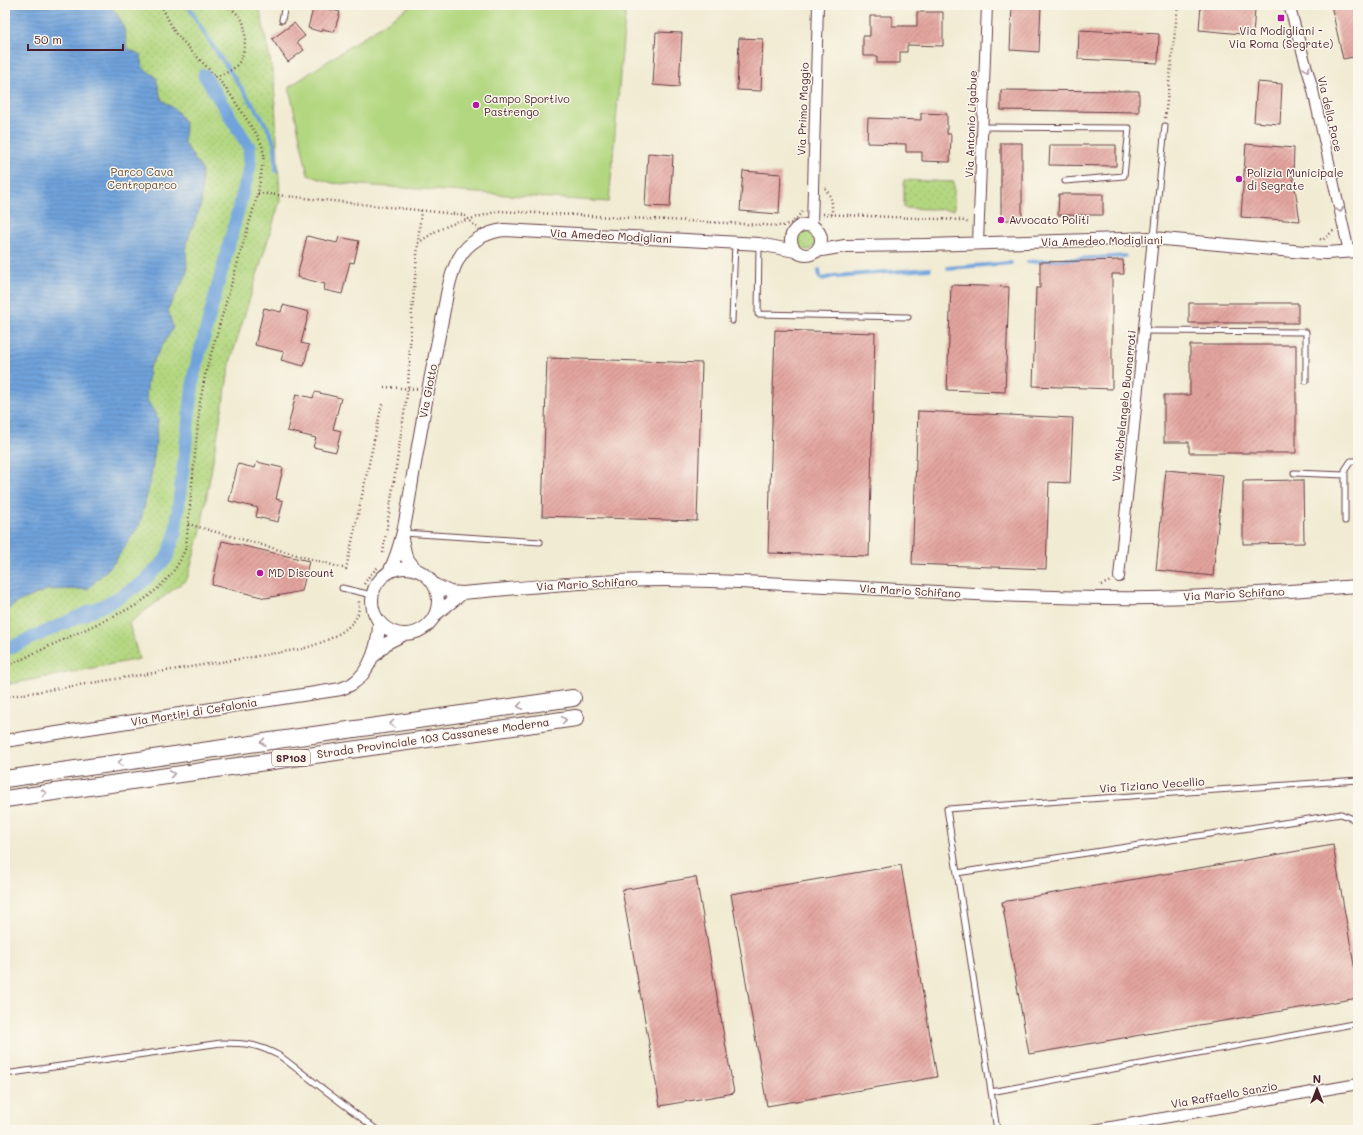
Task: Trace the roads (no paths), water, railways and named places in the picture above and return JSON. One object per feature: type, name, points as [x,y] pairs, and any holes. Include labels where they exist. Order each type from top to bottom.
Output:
[{"type":"highway","name":"Strada Provinciale 103 Cassanese Moderna","points":[[5,779],[573,698]]},
{"type":"highway","name":"Strada Provinciale 103 Cassanese Moderna","points":[[5,799],[576,718]]},
{"type":"street","name":"Via Primo Maggio","points":[[807,226],[812,213],[818,5]]},
{"type":"street","name":"Via Antonio Ligabue","points":[[978,243],[987,5]]},
{"type":"street","name":"Via della Pace","points":[[1289,5],[1312,86],[1344,228],[1354,251]]},
{"type":"street","points":[[807,226],[817,230],[820,236],[820,246],[816,251],[807,255],[800,254],[795,251],[791,242],[792,234],[795,229],[807,226]]},
{"type":"street","name":"Via Amedeo Modigliani","points":[[467,248],[484,235],[504,230],[735,242],[759,244],[795,251]]},
{"type":"street","name":"Via Amedeo Modigliani","points":[[759,244],[777,240],[792,234]]},
{"type":"street","name":"Via Amedeo Modigliani","points":[[820,236],[829,241],[845,246]]},
{"type":"street","name":"Via Amedeo Modigliani","points":[[816,251],[845,246],[1154,238],[1304,252],[1354,251]]},
{"type":"street","name":"Via Michelangelo Buonarroti","points":[[1119,577],[1154,238]]},
{"type":"street","name":"Via Giotto","points":[[385,568],[402,535],[428,389],[453,273],[459,257],[467,248]]},
{"type":"street","name":"Via Giotto","points":[[402,535],[406,557],[416,570]]},
{"type":"street","points":[[385,568],[416,570],[425,575],[433,584],[438,598],[438,608],[436,614],[423,630],[413,634],[403,635],[392,632],[379,622],[372,610],[372,595],[374,587],[385,568]]},
{"type":"street","name":"Via Mario Schifano","points":[[433,584],[450,592],[463,593],[606,582],[662,580],[985,595],[1150,598],[1207,596],[1358,586]]},
{"type":"street","points":[[436,614],[463,593]]},
{"type":"street","name":"Via Martiri di Cefalonia","points":[[5,741],[341,689],[353,684],[365,669],[376,646],[379,634],[379,622]]},
{"type":"street","name":"Via Martiri di Cefalonia","points":[[370,660],[387,643],[403,635]]},
{"type":"street","name":"Via Raffaello Sanzio","points":[[1094,1130],[1358,1084]]},
{"type":"lane","points":[[282,20],[285,5]]},
{"type":"lane","points":[[1154,238],[1164,126]]},
{"type":"lane","points":[[983,127],[1129,128],[1124,176],[1066,181]]},
{"type":"lane","points":[[732,321],[735,242]]},
{"type":"lane","points":[[759,244],[758,314],[908,317]]},
{"type":"lane","points":[[1144,331],[1306,332],[1306,381]]},
{"type":"lane","points":[[1345,521],[1345,470],[1351,462],[1358,461]]},
{"type":"lane","points":[[1294,473],[1345,475]]},
{"type":"lane","points":[[402,535],[540,542]]},
{"type":"lane","points":[[342,588],[372,595]]},
{"type":"lane","name":"Via Tiziano Vecellio","points":[[957,873],[947,809],[1358,780]]},
{"type":"lane","points":[[997,1130],[957,873],[1341,814],[1358,821]]},
{"type":"lane","points":[[991,1092],[1358,1023]]},
{"type":"lane","points":[[5,1074],[221,1043],[243,1043],[263,1047],[280,1056],[377,1130]]},
{"type":"water","name":"Parco Cava Centroparco","points":[[5,5],[109,5],[120,20],[125,35],[127,48],[141,55],[143,68],[156,77],[161,99],[177,111],[185,123],[184,143],[202,170],[201,205],[186,244],[187,274],[168,309],[173,328],[149,368],[146,398],[158,419],[150,483],[140,524],[113,564],[88,589],[47,590],[18,602],[5,611]]},
{"type":"waterway","points":[[188,5],[209,41],[266,125],[274,143],[276,153],[276,171]]},
{"type":"waterway","points":[[5,650],[111,602],[143,582],[166,559],[175,535],[194,374],[250,166],[249,147],[204,75]]},
{"type":"waterway","points":[[1028,262],[1125,256]]},
{"type":"waterway","points":[[948,268],[1011,263]]},
{"type":"waterway","points":[[819,270],[820,278],[822,279],[834,276],[930,269]]},
{"type":"place","name":"Via Modigliani - Via Roma (Segrate)","points":[[1281,18]]},
{"type":"place","name":"Campo Sportivo Pastrengo","points":[[476,105]]},
{"type":"place","name":"Polizia Municipale di Segrate","points":[[1239,179]]},
{"type":"place","name":"Avvocato Politi","points":[[1001,220]]},
{"type":"place","name":"MD Discount","points":[[260,573]]}]
